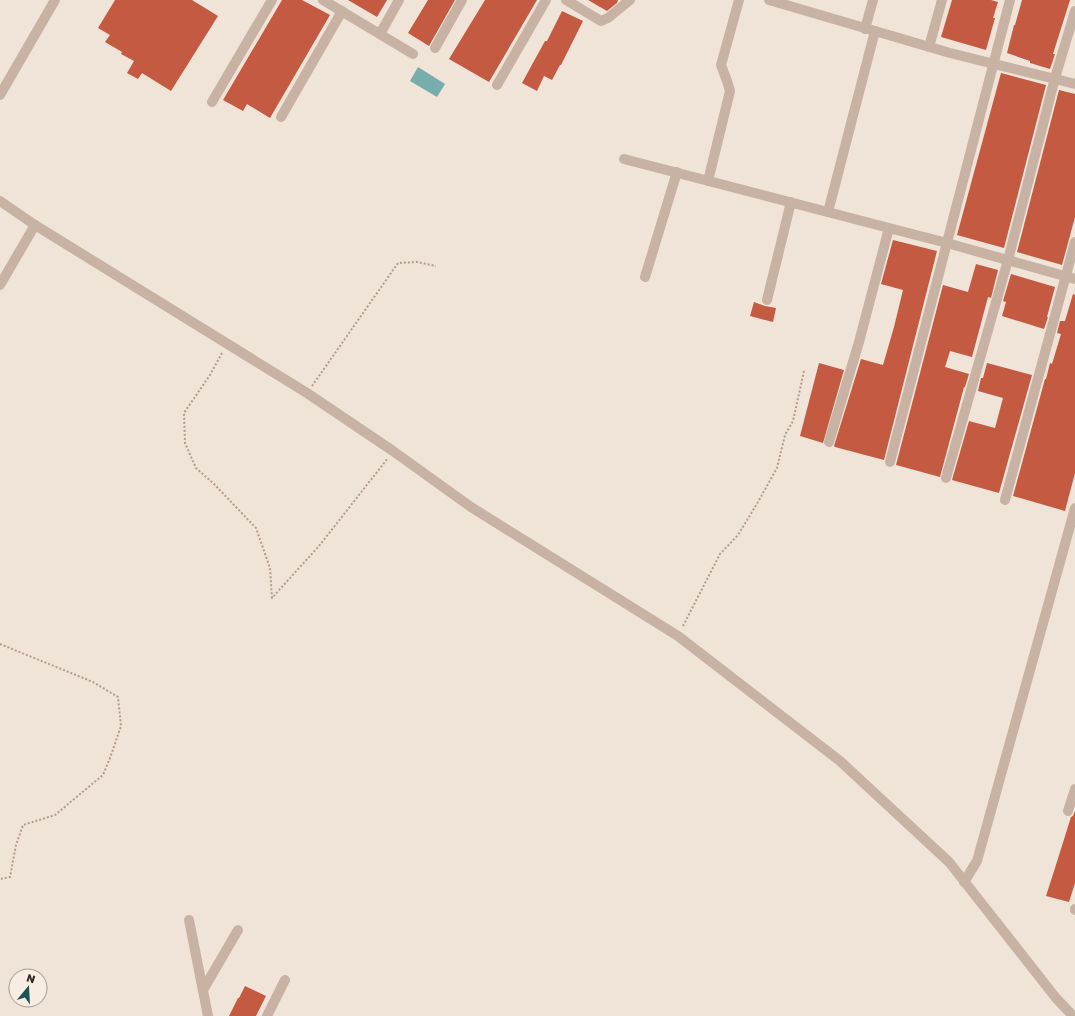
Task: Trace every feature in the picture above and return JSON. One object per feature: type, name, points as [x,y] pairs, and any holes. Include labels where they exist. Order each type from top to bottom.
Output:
[{"type":"street","points":[[0,95],[54,0]]},
{"type":"street","points":[[212,102],[272,0]]},
{"type":"street","points":[[323,0],[413,54]]},
{"type":"street","points":[[380,34],[399,0]]},
{"type":"street","points":[[435,48],[462,0]]},
{"type":"street","points":[[497,85],[546,0]]},
{"type":"street","points":[[566,0],[601,21],[608,18],[630,0]]},
{"type":"street","points":[[708,181],[730,91],[721,65],[739,0]]},
{"type":"street","points":[[769,0],[929,47],[1075,84]]},
{"type":"street","points":[[828,212],[870,30],[874,0]]},
{"type":"street","points":[[929,47],[942,0]]},
{"type":"street","points":[[890,462],[1010,0]]},
{"type":"street","points":[[280,117],[342,11]]},
{"type":"street","points":[[946,478],[1008,260],[1055,78],[1075,11]]},
{"type":"street","points":[[624,159],[947,243],[1070,278]]},
{"type":"street","points":[[645,277],[677,172]]},
{"type":"street","points":[[0,202],[307,393],[393,451],[471,507],[678,636],[840,761],[948,862],[1056,998],[1073,1016]]},
{"type":"street","points":[[767,300],[791,202]]},
{"type":"street","points":[[0,285],[35,225]]},
{"type":"street","points":[[829,442],[859,342],[889,228]]},
{"type":"street","points":[[1005,500],[1070,278],[1075,242]]},
{"type":"street","points":[[964,882],[977,861],[1075,508]]},
{"type":"street","points":[[1068,811],[1075,789]]},
{"type":"street","points":[[189,920],[208,1016]]},
{"type":"street","points":[[203,990],[238,930]]},
{"type":"street","points":[[266,1016],[285,980]]},
{"type":"path","points":[[307,393],[398,263],[417,262],[436,266]]},
{"type":"path","points":[[228,344],[210,375],[184,413],[185,443],[196,468],[214,484],[256,528],[270,568],[272,598],[319,546],[393,451]]},
{"type":"path","points":[[678,636],[720,554],[738,535],[777,468],[786,435],[793,421],[804,371]]},
{"type":"path","points":[[0,644],[93,682],[118,697],[121,726],[110,758],[102,775],[55,815],[23,825],[16,844],[10,877],[0,879]]},
{"type":"water","points":[[418,67],[445,84],[437,97],[410,81]]},
{"type":"building","points":[[115,0],[192,0],[218,16],[171,91],[142,73],[138,79],[127,73],[134,61],[121,54],[122,52],[105,42],[110,35],[98,28]]},
{"type":"building","points":[[282,0],[302,0],[330,15],[270,118],[247,104],[243,111],[223,100]]},
{"type":"building","points":[[348,0],[387,0],[377,17]]},
{"type":"building","points":[[428,0],[455,0],[429,46],[408,33]]},
{"type":"building","points":[[485,0],[537,0],[489,82],[449,59]]},
{"type":"building","points":[[588,0],[618,0],[617,3],[607,11]]},
{"type":"building","points":[[952,0],[991,0],[998,2],[986,50],[941,37]]},
{"type":"building","points":[[1022,0],[1070,0],[1053,54],[1055,54],[1050,69],[1030,63],[1030,61],[1007,53]]},
{"type":"building","points":[[562,11],[583,21],[552,80],[544,76],[537,91],[522,83],[545,41],[547,41]]},
{"type":"building","points":[[1001,73],[1046,85],[1004,248],[957,235]]},
{"type":"building","points":[[1059,90],[1075,94],[1075,217],[1062,265],[1017,252]]},
{"type":"building","points":[[893,240],[937,251],[884,460],[834,446],[861,359],[883,365],[894,327],[903,290],[881,284]]},
{"type":"building","points":[[976,264],[998,270],[991,298],[988,297],[972,357],[950,351],[945,367],[969,374],[964,387],[940,477],[896,465],[943,285],[968,292]]},
{"type":"building","points":[[1011,274],[1055,287],[1044,329],[1002,316],[1006,302],[1003,301]]},
{"type":"building","points":[[1073,294],[1075,295],[1075,473],[1065,511],[1013,496],[1045,379],[1050,363],[1052,364],[1061,334],[1057,333],[1060,321],[1065,321]]},
{"type":"building","points":[[754,302],[776,308],[773,322],[750,316]]},
{"type":"building","points":[[819,363],[844,370],[823,443],[800,436]]},
{"type":"building","points":[[987,363],[1032,375],[999,493],[952,480],[969,421],[995,428],[1003,398],[978,391]]},
{"type":"building","points":[[1075,811],[1075,883],[1069,902],[1046,896],[1071,817]]},
{"type":"building","points":[[245,986],[266,996],[256,1016],[229,1016],[238,998]]}]
